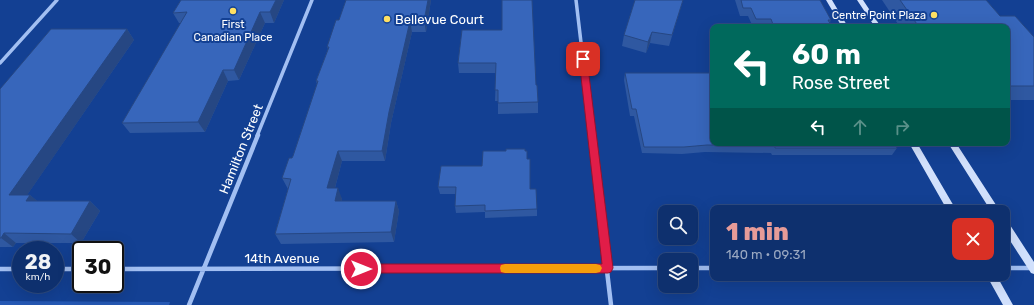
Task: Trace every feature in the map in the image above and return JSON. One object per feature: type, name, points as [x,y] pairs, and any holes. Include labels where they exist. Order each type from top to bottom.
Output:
[{"type":"main road","points":[[829,0],[843,24]]},
{"type":"main road","points":[[860,0],[876,24]]},
{"type":"main road","points":[[915,146],[949,205]]},
{"type":"main road","points":[[954,146],[992,205]]},
{"type":"main road","points":[[1010,233],[1034,269]]},
{"type":"main road","points":[[995,281],[1008,305]]},
{"type":"street","points":[[0,63],[57,0]]},
{"type":"street","name":"Hamilton Street","points":[[189,305],[312,0]]},
{"type":"street","points":[[576,0],[612,305]]},
{"type":"street","name":"14th Avenue","points":[[124,269],[658,268]]},
{"type":"street","points":[[698,268],[710,268]]},
{"type":"street","points":[[1010,268],[1034,269]]},
{"type":"street","points":[[0,269],[12,269]]},
{"type":"shaded area","points":[[0,301],[170,302],[169,305],[0,305]]},
{"type":"building","points":[[181,0],[276,0],[270,12],[260,12],[234,70],[223,70],[198,122],[122,123],[187,12],[173,13]]},
{"type":"building","points":[[346,0],[428,0],[424,21],[410,21],[389,112],[382,151],[338,151],[327,188],[338,188],[335,201],[396,201],[391,232],[275,234],[291,179],[282,178],[289,158],[292,158],[293,156],[318,81],[316,81],[329,47],[327,47],[336,20],[339,20]]},
{"type":"building","points":[[502,0],[532,0],[538,102],[498,103],[498,90],[495,90],[496,63],[458,63],[462,30],[502,30]]},
{"type":"building","points":[[635,0],[683,0],[672,35],[652,32],[648,42],[624,35]]},
{"type":"building","points":[[741,0],[820,0],[831,20],[828,20],[830,24],[773,24],[771,19],[756,19],[751,8],[743,8]]},
{"type":"building","points":[[900,0],[986,0],[1000,16],[1015,16],[1034,37],[1034,86],[1010,86],[1010,24],[917,24]]},
{"type":"building","points":[[51,29],[127,29],[9,195],[30,195],[26,201],[90,201],[71,234],[4,233],[0,238],[0,89]]},
{"type":"building","points":[[625,73],[710,73],[710,145],[644,147],[636,109],[632,109]]},
{"type":"building","points":[[775,146],[896,146],[897,148],[775,148]]},
{"type":"building","points":[[506,149],[525,149],[525,151],[527,151],[527,159],[530,159],[530,189],[536,189],[537,209],[485,211],[485,205],[455,206],[456,187],[438,187],[441,166],[482,166],[483,151],[506,151]]},
{"type":"slow traffic","points":[[505,268],[596,268]]},
{"type":"place","name":"First Canadian Place","points":[[233,11]]},
{"type":"place","name":"Centre Point Plaza","points":[[934,15]]},
{"type":"place","name":"Bellevue Court","points":[[387,19]]},
{"type":"route","points":[[361,269],[608,268],[583,59]]}]
